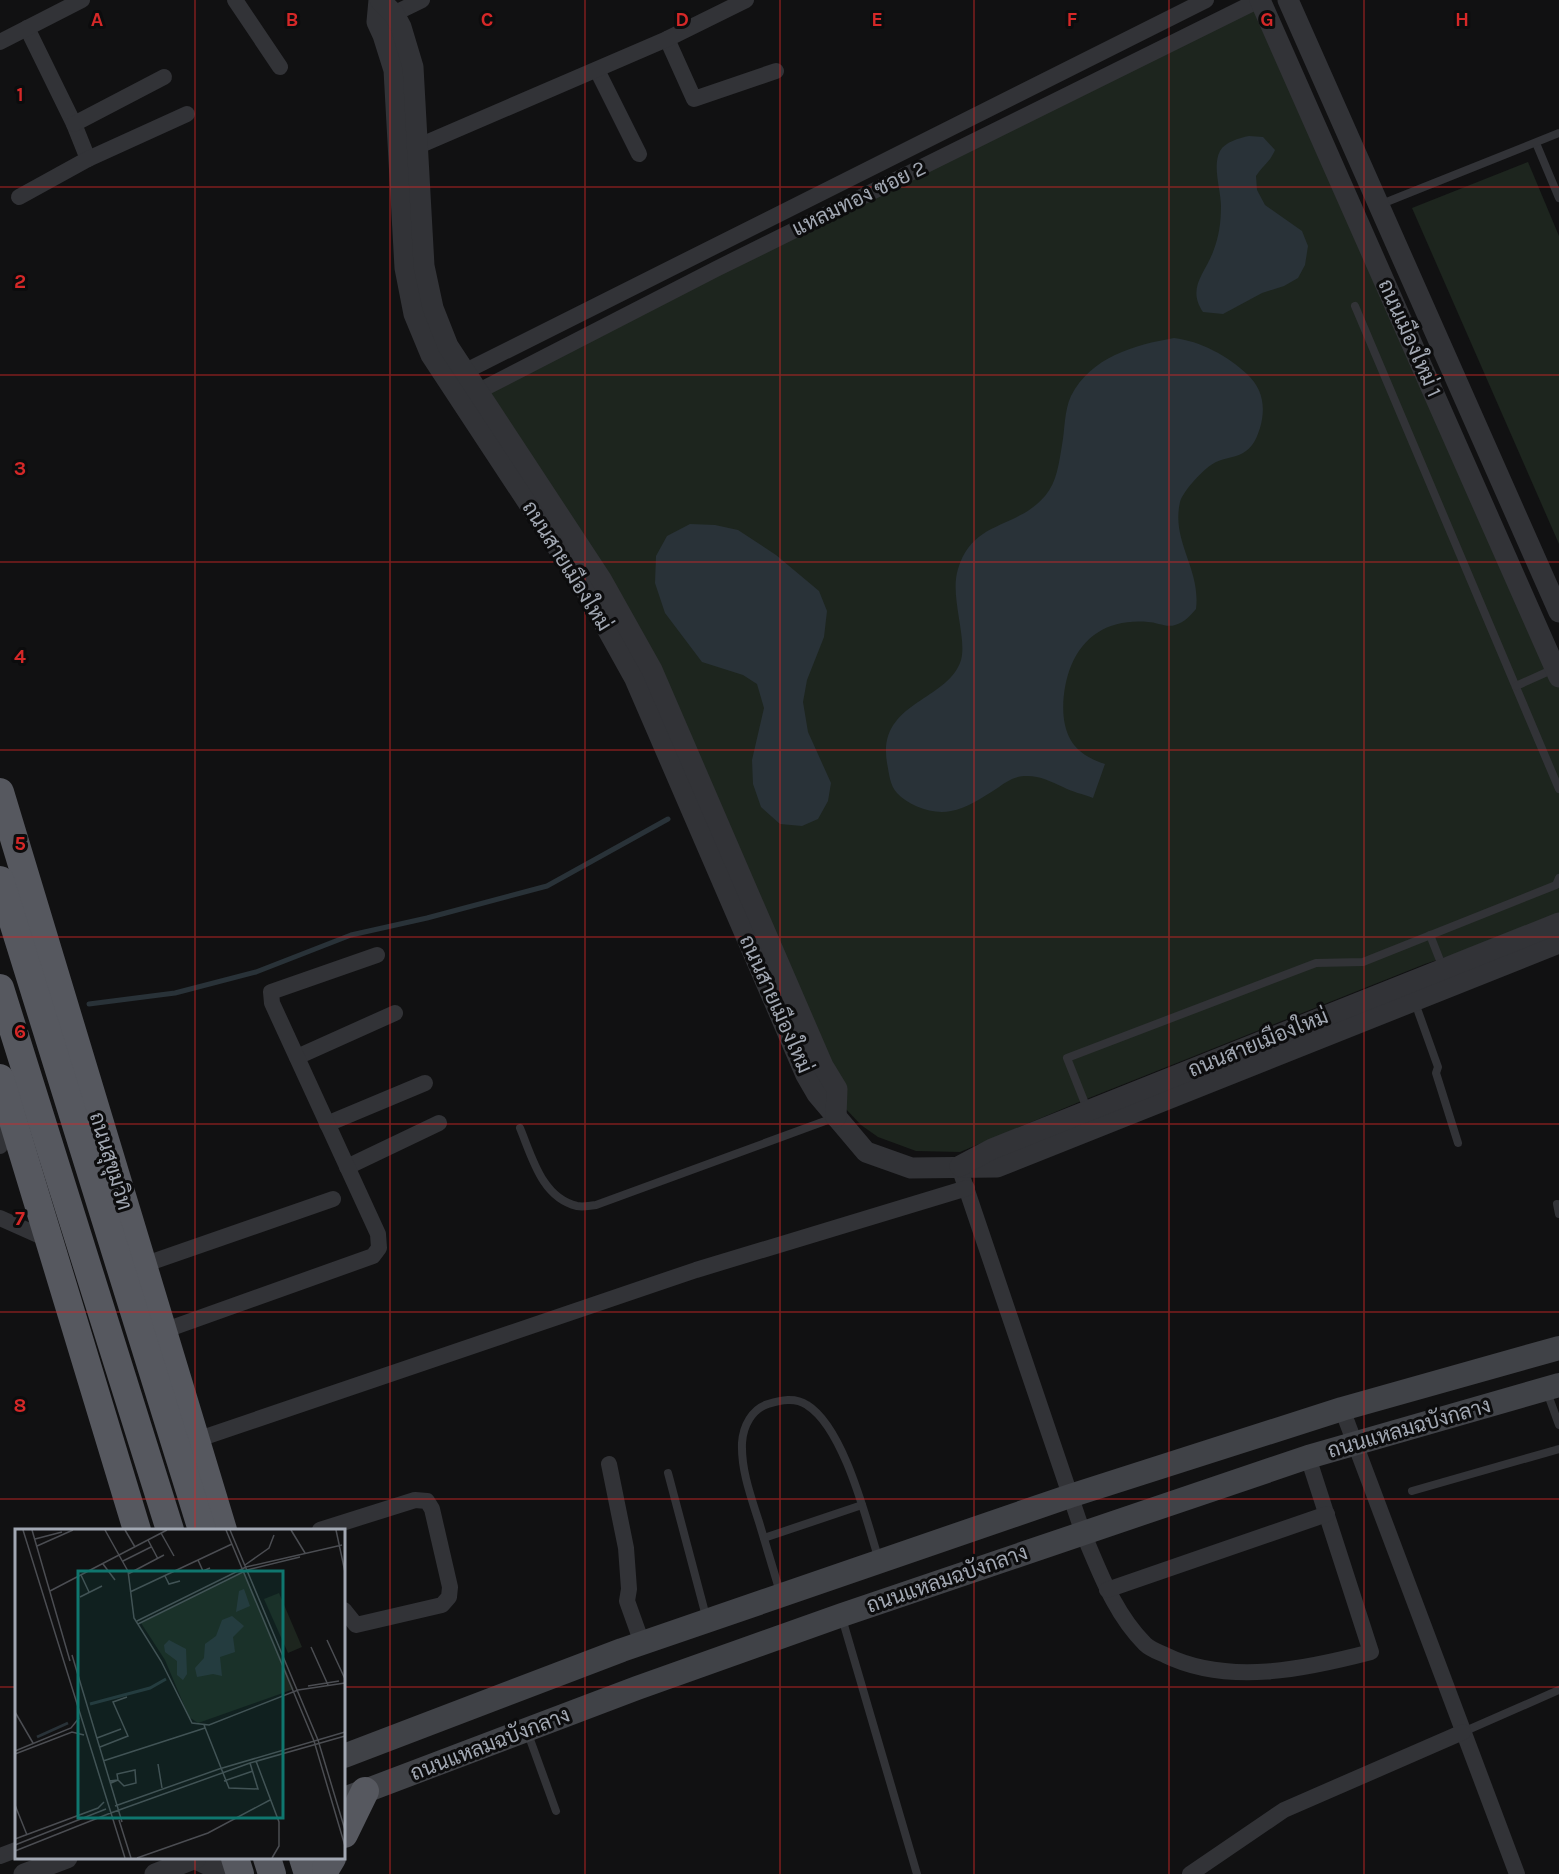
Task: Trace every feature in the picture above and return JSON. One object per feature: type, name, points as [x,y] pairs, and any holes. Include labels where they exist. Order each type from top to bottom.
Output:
[{"type":"highway","name":"ถนนสุขุมวิท","points":[[0,792],[224,1529]]},
{"type":"highway","name":"ถนนสุขุมวิท","points":[[0,880],[202,1529]]},
{"type":"highway","points":[[0,988],[170,1529]]},
{"type":"highway","points":[[0,1078],[137,1529]]},
{"type":"highway","points":[[87,1369],[106,1382],[118,1385],[140,1381],[158,1367],[164,1357],[165,1338]]},
{"type":"highway","points":[[345,1830],[354,1795]]},
{"type":"highway","points":[[236,1859],[240,1874]]},
{"type":"highway","points":[[268,1859],[272,1874]]},
{"type":"main road","name":"ถนนแหลมฉบังกลาง","points":[[345,1756],[632,1647],[879,1560],[1342,1409],[1559,1348]]},
{"type":"main road","name":"ถนนแหลมฉบังกลาง","points":[[354,1795],[637,1688],[842,1615],[1308,1457],[1553,1387]]},
{"type":"main road","points":[[632,1647],[637,1688]]},
{"type":"main road","points":[[345,1736],[395,1737],[420,1771]]},
{"type":"street","points":[[0,42],[82,0]]},
{"type":"street","points":[[235,0],[280,67]]},
{"type":"street","points":[[383,9],[422,0]]},
{"type":"street","points":[[408,151],[667,39],[746,0]]},
{"type":"street","name":"แหลมทอง ซอย 2","points":[[456,376],[1206,0]]},
{"type":"street","name":"แหลมทอง ซอย 2","points":[[470,396],[716,269],[1260,0]]},
{"type":"street","name":"ถนนเมืองใหม่ 1","points":[[1260,0],[1558,670]]},
{"type":"street","name":"ถนนเมืองใหม่ 1","points":[[1288,0],[1559,612]]},
{"type":"street","name":"ถนนสายเมืองใหม่","points":[[383,9],[401,27],[413,67],[408,151],[424,266],[433,308],[448,346],[456,376],[600,597],[652,670],[769,964],[837,1089],[836,1117],[866,1152],[911,1168],[959,1167],[992,1149],[1092,1119],[1413,1000],[1447,977],[1559,943]]},
{"type":"street","points":[[27,28],[74,124],[88,159]]},
{"type":"street","points":[[667,39],[694,99],[776,71]]},
{"type":"street","points":[[597,70],[639,154]]},
{"type":"street","points":[[74,124],[164,77]]},
{"type":"street","points":[[1051,78],[1064,96]]},
{"type":"street","points":[[19,197],[88,159],[187,114]]},
{"type":"street","points":[[901,153],[913,172]]},
{"type":"street","name":"ถนนสายเมืองใหม่","points":[[1092,1119],[1447,977],[1559,924]]},
{"type":"street","points":[[165,1338],[373,1256],[379,1248],[378,1234],[272,1002],[271,992],[377,955]]},
{"type":"street","points":[[297,1057],[395,1013]]},
{"type":"street","points":[[327,1124],[425,1083]]},
{"type":"street","points":[[0,1146],[10,1110]]},
{"type":"street","points":[[347,1167],[439,1123]]},
{"type":"street","points":[[959,1167],[1083,1533],[1107,1590],[1126,1622],[1147,1646],[1179,1662],[1222,1670],[1268,1672],[1322,1665],[1371,1652],[1308,1457]]},
{"type":"street","points":[[196,1440],[696,1270],[967,1188]]},
{"type":"street","points":[[143,1266],[333,1199]]},
{"type":"street","points":[[0,1218],[47,1239]]},
{"type":"street","points":[[1342,1409],[1517,1874]]},
{"type":"street","points":[[609,1464],[626,1548],[629,1589],[627,1601],[632,1647]]},
{"type":"street","points":[[323,1529],[416,1500],[427,1501],[432,1509],[450,1587],[449,1597],[442,1605],[356,1625],[345,1611]]},
{"type":"street","points":[[1107,1590],[1327,1514]]},
{"type":"street","points":[[1190,1874],[1284,1810],[1463,1732]]},
{"type":"street","points":[[0,1856],[15,1850]]},
{"type":"street","points":[[24,1874],[63,1859]]},
{"type":"street","points":[[155,1874],[192,1859]]},
{"type":"street","points":[[197,1859],[227,1874]]},
{"type":"lane","points":[[1379,205],[1559,133]]},
{"type":"lane","points":[[1536,143],[1559,198]]},
{"type":"lane","points":[[1355,306],[1559,789]]},
{"type":"lane","points":[[1516,686],[1558,670]]},
{"type":"lane","points":[[1092,1119],[1067,1058],[1316,963],[1363,962],[1556,885],[1559,878]]},
{"type":"lane","points":[[1430,935],[1447,977]]},
{"type":"lane","points":[[1413,1000],[1438,1067],[1436,1073],[1458,1143]]},
{"type":"lane","points":[[520,1128],[543,1180],[553,1194],[578,1207],[596,1205],[836,1117]]},
{"type":"lane","points":[[1553,1387],[1559,1425]]},
{"type":"lane","points":[[780,1594],[747,1483],[742,1442],[748,1419],[760,1406],[785,1399],[806,1404],[822,1418],[843,1454],[879,1560]]},
{"type":"lane","points":[[1412,1491],[1559,1449]]},
{"type":"lane","points":[[668,1473],[707,1621]]},
{"type":"lane","points":[[764,1538],[862,1506]]},
{"type":"lane","points":[[842,1615],[917,1874]]},
{"type":"lane","points":[[1463,1732],[1559,1690]]},
{"type":"lane","points":[[527,1731],[556,1811]]},
{"type":"shaded area","points":[[1260,0],[1559,677],[1559,919],[1425,964],[960,1152],[916,1151],[878,1137],[861,1125],[845,1108],[478,392]]},
{"type":"shaded area","points":[[1249,136],[1263,137],[1275,150],[1256,176],[1257,190],[1265,205],[1302,231],[1308,246],[1305,265],[1298,278],[1284,286],[1262,293],[1223,314],[1203,312],[1198,303],[1197,289],[1215,246],[1220,224],[1218,157],[1225,145]]},
{"type":"shaded area","points":[[1528,162],[1559,236],[1559,544],[1412,208]]},
{"type":"shaded area","points":[[1174,338],[1194,342],[1213,350],[1247,374],[1260,392],[1263,406],[1262,420],[1256,438],[1249,449],[1211,465],[1190,486],[1180,502],[1179,530],[1194,581],[1196,609],[1179,624],[1172,626],[1135,622],[1101,630],[1084,645],[1071,666],[1063,703],[1067,733],[1079,750],[1105,764],[1093,798],[1035,776],[1024,776],[1009,781],[957,810],[937,812],[908,802],[897,793],[891,783],[887,763],[887,743],[892,728],[901,715],[940,687],[952,676],[960,663],[962,643],[956,580],[965,553],[984,533],[1034,507],[1049,491],[1055,478],[1071,396],[1090,371],[1102,362],[1129,349]]},
{"type":"shaded area","points":[[690,524],[715,525],[738,530],[776,555],[819,591],[827,611],[824,637],[807,680],[803,702],[808,732],[831,783],[828,801],[818,819],[802,826],[780,824],[761,807],[753,784],[752,760],[764,708],[757,684],[743,675],[702,662],[665,613],[655,583],[656,556],[667,536]]},
{"type":"waterway","points":[[89,1004],[175,993],[256,972],[351,935],[427,918],[547,886],[668,819]]}]
